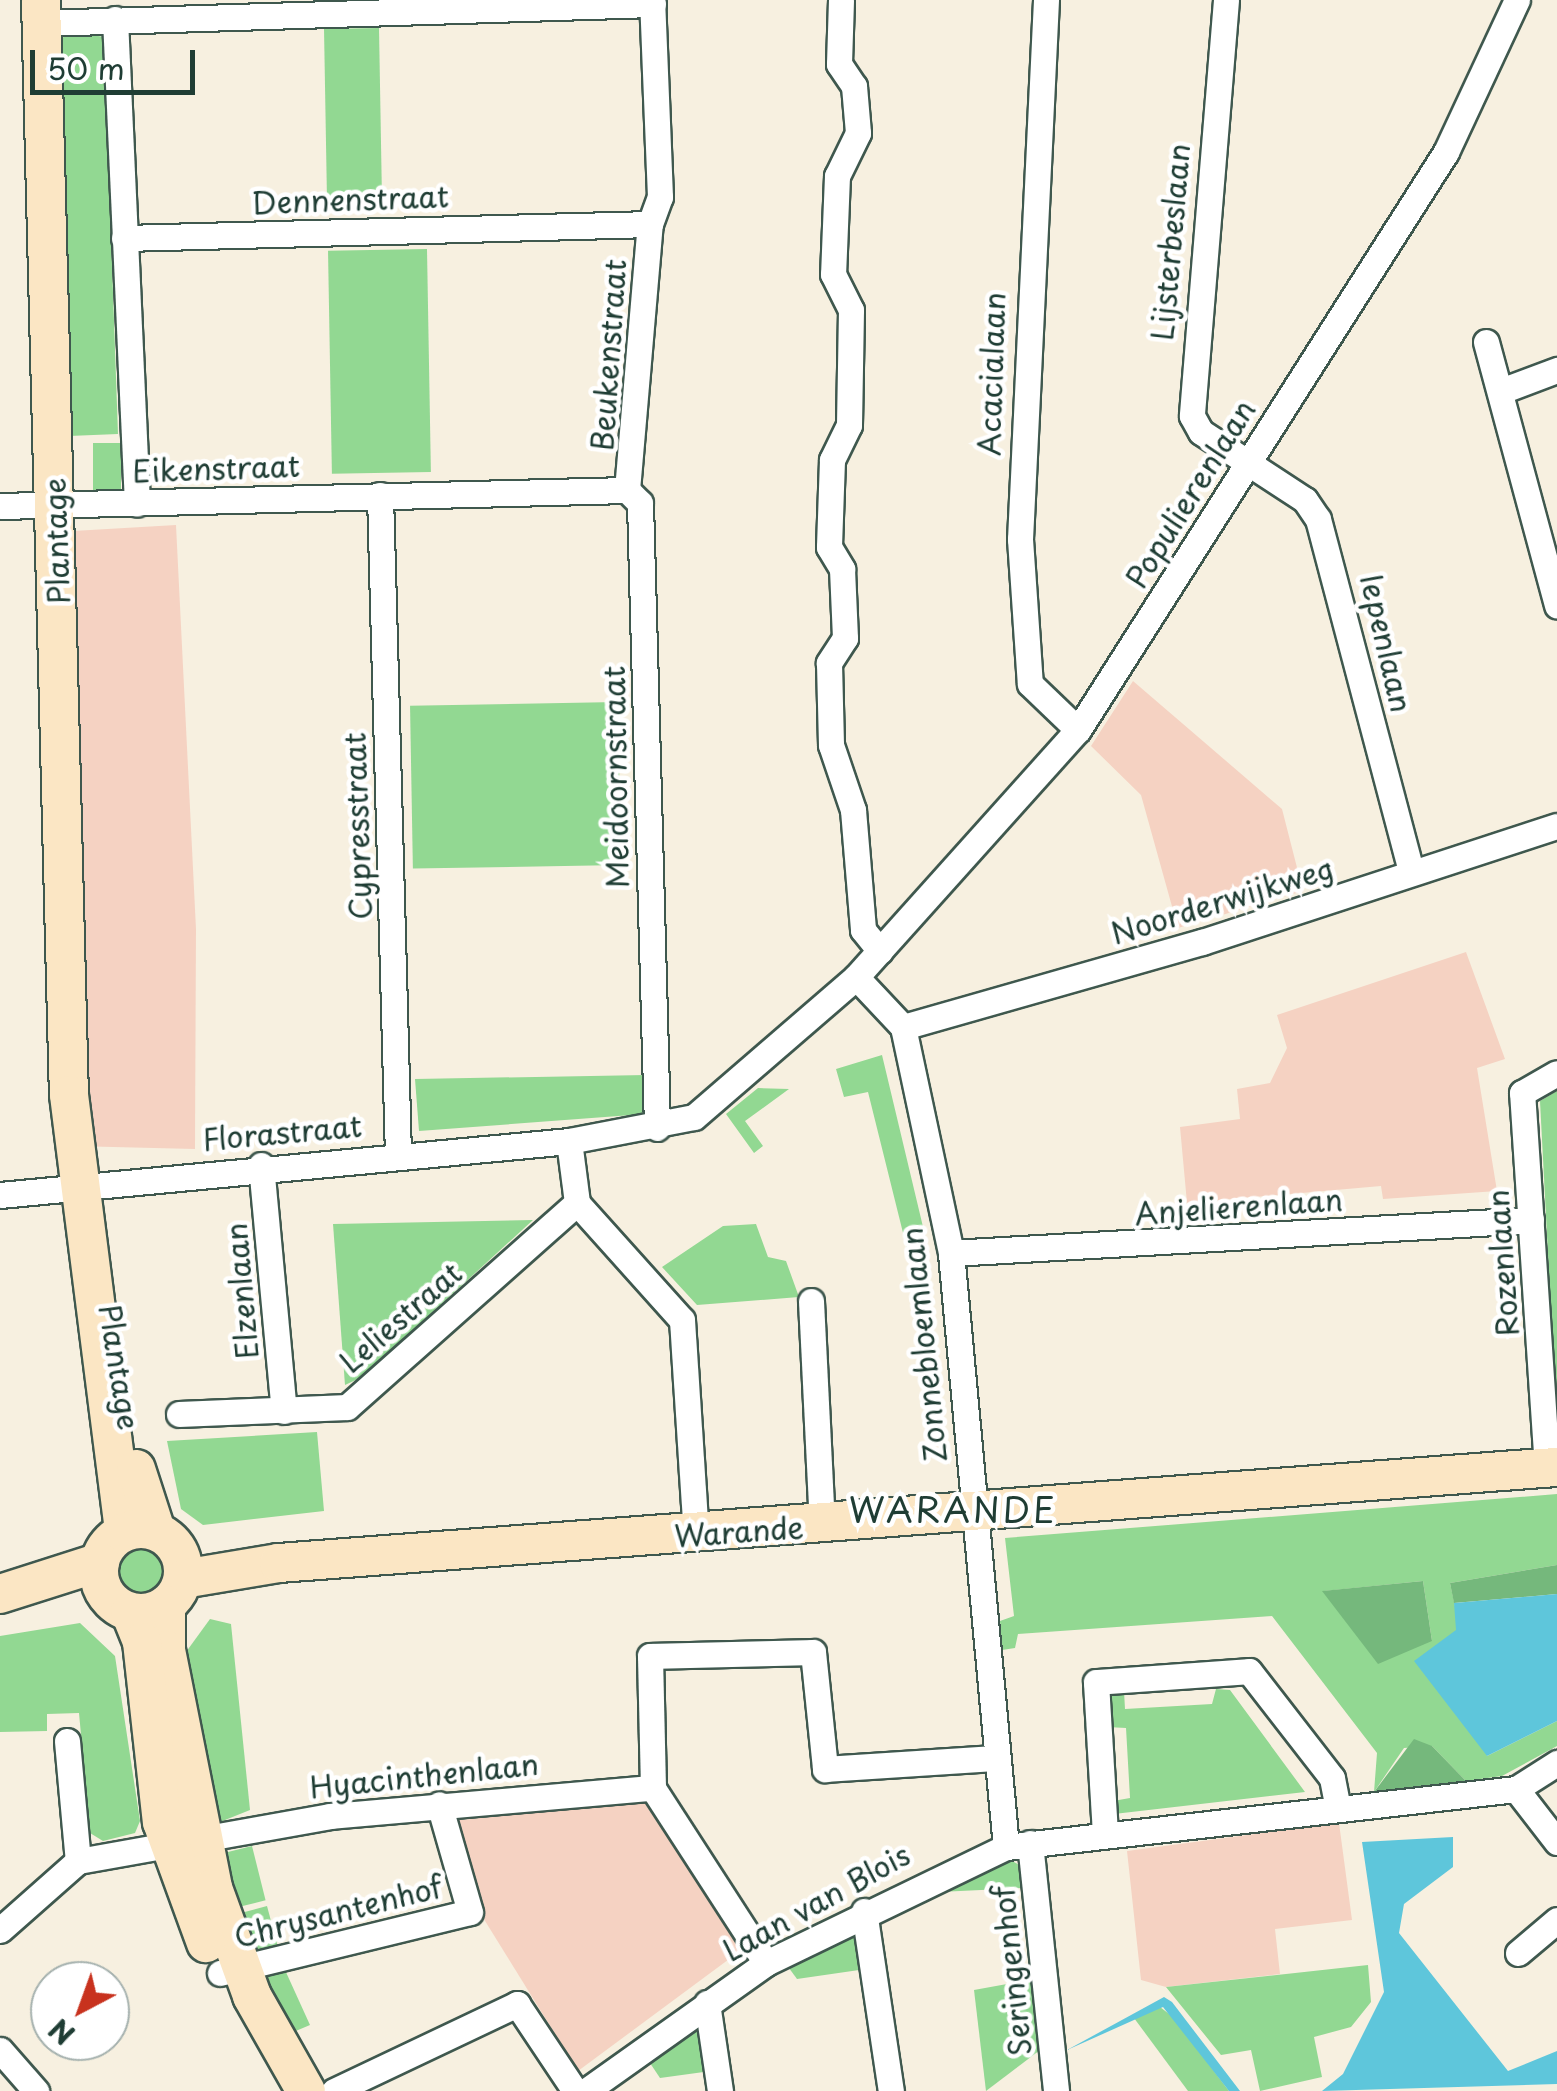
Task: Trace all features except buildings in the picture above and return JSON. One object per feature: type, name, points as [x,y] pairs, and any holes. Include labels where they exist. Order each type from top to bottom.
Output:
[{"type":"street","points":[[841,0],[838,64],[854,86],[858,133],[837,176],[833,274],[851,310],[848,425],[832,460],[829,546],[842,569],[845,638],[829,663],[831,744],[853,810],[863,930],[880,951]]},
{"type":"street","name":"Acacialaan","points":[[1046,0],[1020,539],[1030,684],[1078,730]]},
{"type":"street","name":"Lijsterbeslaan","points":[[1226,0],[1188,394],[1201,432],[1248,462]]},
{"type":"street","name":"Populierenlaan","points":[[856,977],[1078,730],[1446,152],[1518,0]]},
{"type":"street","points":[[41,11],[115,19],[652,2]]},
{"type":"street","name":"Beukenstraat","points":[[627,490],[650,224],[660,197],[652,2]]},
{"type":"street","name":"Plantage","points":[[41,11],[78,1186],[186,1842],[230,1970],[306,2091]]},
{"type":"street","points":[[115,19],[137,504]]},
{"type":"street","name":"Beukenstraat","points":[[578,224],[650,224]]},
{"type":"street","name":"Dennenstraat","points":[[124,238],[578,224]]},
{"type":"street","points":[[1486,342],[1556,600]]},
{"type":"street","points":[[1501,391],[1557,370]]},
{"type":"street","name":"Iepenlaan","points":[[1248,462],[1318,519],[1411,872]]},
{"type":"street","name":"Eikenstraat","points":[[0,506],[627,490]]},
{"type":"street","name":"Meidoornstraat","points":[[627,490],[640,503],[657,1128]]},
{"type":"street","name":"Cypresstraat","points":[[380,495],[398,1156]]},
{"type":"street","name":"Noorderwijkweg","points":[[903,1027],[1557,826]]},
{"type":"street","points":[[856,977],[903,1027]]},
{"type":"street","name":"Florastraat","points":[[0,1194],[261,1165],[569,1141],[657,1128],[694,1117],[856,977]]},
{"type":"street","name":"Zonnebloemlaan","points":[[903,1027],[951,1253],[994,1758],[1018,1845]]},
{"type":"street","name":"Rozenlaan","points":[[1552,1467],[1522,1093],[1557,1073]]},
{"type":"street","points":[[569,1141],[577,1203],[682,1320],[696,1534]]},
{"type":"street","name":"Elzenlaan","points":[[261,1165],[284,1411]]},
{"type":"street","name":"Leliestraat","points":[[179,1414],[346,1406],[577,1203]]},
{"type":"street","name":"Anjelierenlaan","points":[[951,1253],[1531,1220]]},
{"type":"street","points":[[812,1300],[822,1524]]},
{"type":"street","name":"Warande","points":[[0,1594],[143,1571],[972,1517],[1552,1467]]},
{"type":"street","points":[[766,1962],[653,1788],[650,1656],[812,1652],[826,1769],[994,1758]]},
{"type":"street","points":[[1105,1834],[1096,1682],[1248,1671],[1332,1778],[1338,1808]]},
{"type":"street","points":[[0,1930],[78,1861],[66,1741]]},
{"type":"street","name":"Laan van Blois","points":[[586,2091],[766,1962],[864,1910],[1018,1845],[1516,1789],[1557,1764]]},
{"type":"street","name":"Hyacinthenlaan","points":[[78,1861],[439,1804],[653,1788]]},
{"type":"street","points":[[1516,1789],[1557,1842]]},
{"type":"street","name":"Chrysantenhof","points":[[230,1970],[470,1912],[439,1804]]},
{"type":"street","name":"Seringenhof","points":[[1018,1845],[1056,2091]]},
{"type":"street","points":[[864,1910],[891,2091]]},
{"type":"street","points":[[1518,1954],[1557,1920]]},
{"type":"street","points":[[706,2003],[720,2091]]},
{"type":"street","points":[[334,2091],[517,2004],[575,2091]]},
{"type":"street","points":[[0,2050],[36,2091]]},
{"type":"shaded area","points":[[176,525],[196,929],[195,1149],[72,1146],[56,532]]},
{"type":"shaded area","points":[[1133,681],[1282,809],[1303,891],[1178,928],[1141,795],[1091,746]]},
{"type":"shaded area","points":[[1466,952],[1505,1059],[1477,1068],[1497,1191],[1383,1199],[1381,1186],[1187,1203],[1180,1127],[1240,1119],[1237,1089],[1270,1083],[1287,1048],[1277,1015]]},
{"type":"shaded area","points":[[649,1801],[740,1951],[578,2071],[477,1908],[451,1821]]},
{"type":"shaded area","points":[[1339,1823],[1352,1920],[1275,1929],[1280,1974],[1166,1987],[1141,1980],[1127,1851]]},
{"type":"green space","points":[[379,28],[382,208],[327,209],[324,29]]},
{"type":"green space","points":[[75,32],[104,37],[118,434],[69,436],[55,41]]},
{"type":"green space","points":[[427,249],[431,472],[332,474],[328,251]]},
{"type":"green space","points":[[93,443],[121,443],[121,494],[93,494]]},
{"type":"green space","points":[[618,702],[621,865],[413,869],[410,706]]},
{"type":"green space","points":[[882,1055],[929,1252],[909,1257],[868,1092],[844,1097],[836,1069]]},
{"type":"green space","points":[[646,1075],[645,1114],[419,1131],[415,1079]]},
{"type":"green space","points":[[758,1088],[789,1089],[745,1121],[763,1146],[754,1153],[726,1114]]},
{"type":"green space","points":[[1557,1091],[1557,1427],[1540,1101]]},
{"type":"green space","points":[[533,1220],[362,1377],[345,1385],[333,1224]]},
{"type":"green space","points":[[756,1224],[768,1257],[786,1261],[799,1297],[697,1305],[662,1267],[723,1226]]},
{"type":"green space","points":[[317,1432],[324,1511],[203,1525],[181,1509],[167,1441]]},
{"type":"green space","points":[[1557,1494],[1557,1565],[1450,1583],[1487,1756],[1557,1721],[1557,1746],[1502,1776],[1466,1781],[1432,1746],[1404,1748],[1374,1792],[1377,1753],[1272,1616],[1018,1634],[1015,1648],[1002,1650],[1000,1621],[1014,1616],[1005,1538]],"holes":[[[1423,1581],[1432,1641],[1323,1591]]]},
{"type":"green space","points":[[142,1544],[162,1552],[170,1572],[162,1592],[142,1600],[122,1592],[114,1572],[122,1552]]},
{"type":"green space","points":[[1557,1565],[1557,1594],[1454,1603],[1450,1583]]},
{"type":"green space","points":[[1423,1581],[1432,1641],[1378,1664],[1322,1591]]},
{"type":"green space","points":[[210,1619],[231,1624],[250,1810],[210,1826],[184,1683],[186,1652]]},
{"type":"green space","points":[[80,1623],[115,1656],[140,1821],[135,1833],[103,1841],[90,1833],[79,1713],[47,1714],[47,1731],[0,1732],[0,1636]]},
{"type":"green space","points":[[1216,1689],[1230,1690],[1305,1792],[1114,1814],[1113,1801],[1130,1798],[1126,1728],[1107,1727],[1107,1698],[1124,1691],[1125,1709],[1212,1704]]},
{"type":"green space","points":[[1414,1739],[1432,1746],[1466,1781],[1374,1792]]},
{"type":"green space","points":[[252,1846],[266,1900],[235,1908],[222,1853]]},
{"type":"green space","points":[[1005,1857],[1021,1866],[1022,1888],[939,1892]]},
{"type":"green space","points":[[267,1906],[280,1955],[253,1963],[240,1913]]},
{"type":"green space","points":[[846,1930],[859,1933],[866,1969],[797,1979],[786,1964]]},
{"type":"green space","points":[[1368,1965],[1371,2002],[1351,2027],[1314,2037],[1322,2077],[1260,2091],[1251,2050],[1221,2055],[1166,1987]]},
{"type":"green space","points":[[285,1970],[310,2025],[291,2033],[262,1976]]},
{"type":"green space","points":[[1035,1979],[1044,2047],[986,2091],[974,1990]]},
{"type":"green space","points":[[1160,2007],[1173,2017],[1229,2091],[1188,2091],[1134,2018]]},
{"type":"green space","points":[[689,2026],[706,2036],[711,2071],[660,2078],[646,2057]]},
{"type":"water","points":[[1557,1594],[1557,1721],[1487,1756],[1414,1661],[1456,1630],[1454,1603]]},
{"type":"water","points":[[1453,1837],[1453,1867],[1404,1904],[1399,1933],[1508,2071],[1557,2051],[1557,2084],[1322,2091],[1343,2074],[1384,1992],[1362,1842]]},
{"type":"water","points":[[1164,1997],[1172,2002],[1240,2091],[1229,2091],[1163,2007],[1067,2050]]},
{"type":"district","name":"WARANDE","points":[[953,1509]]}]
